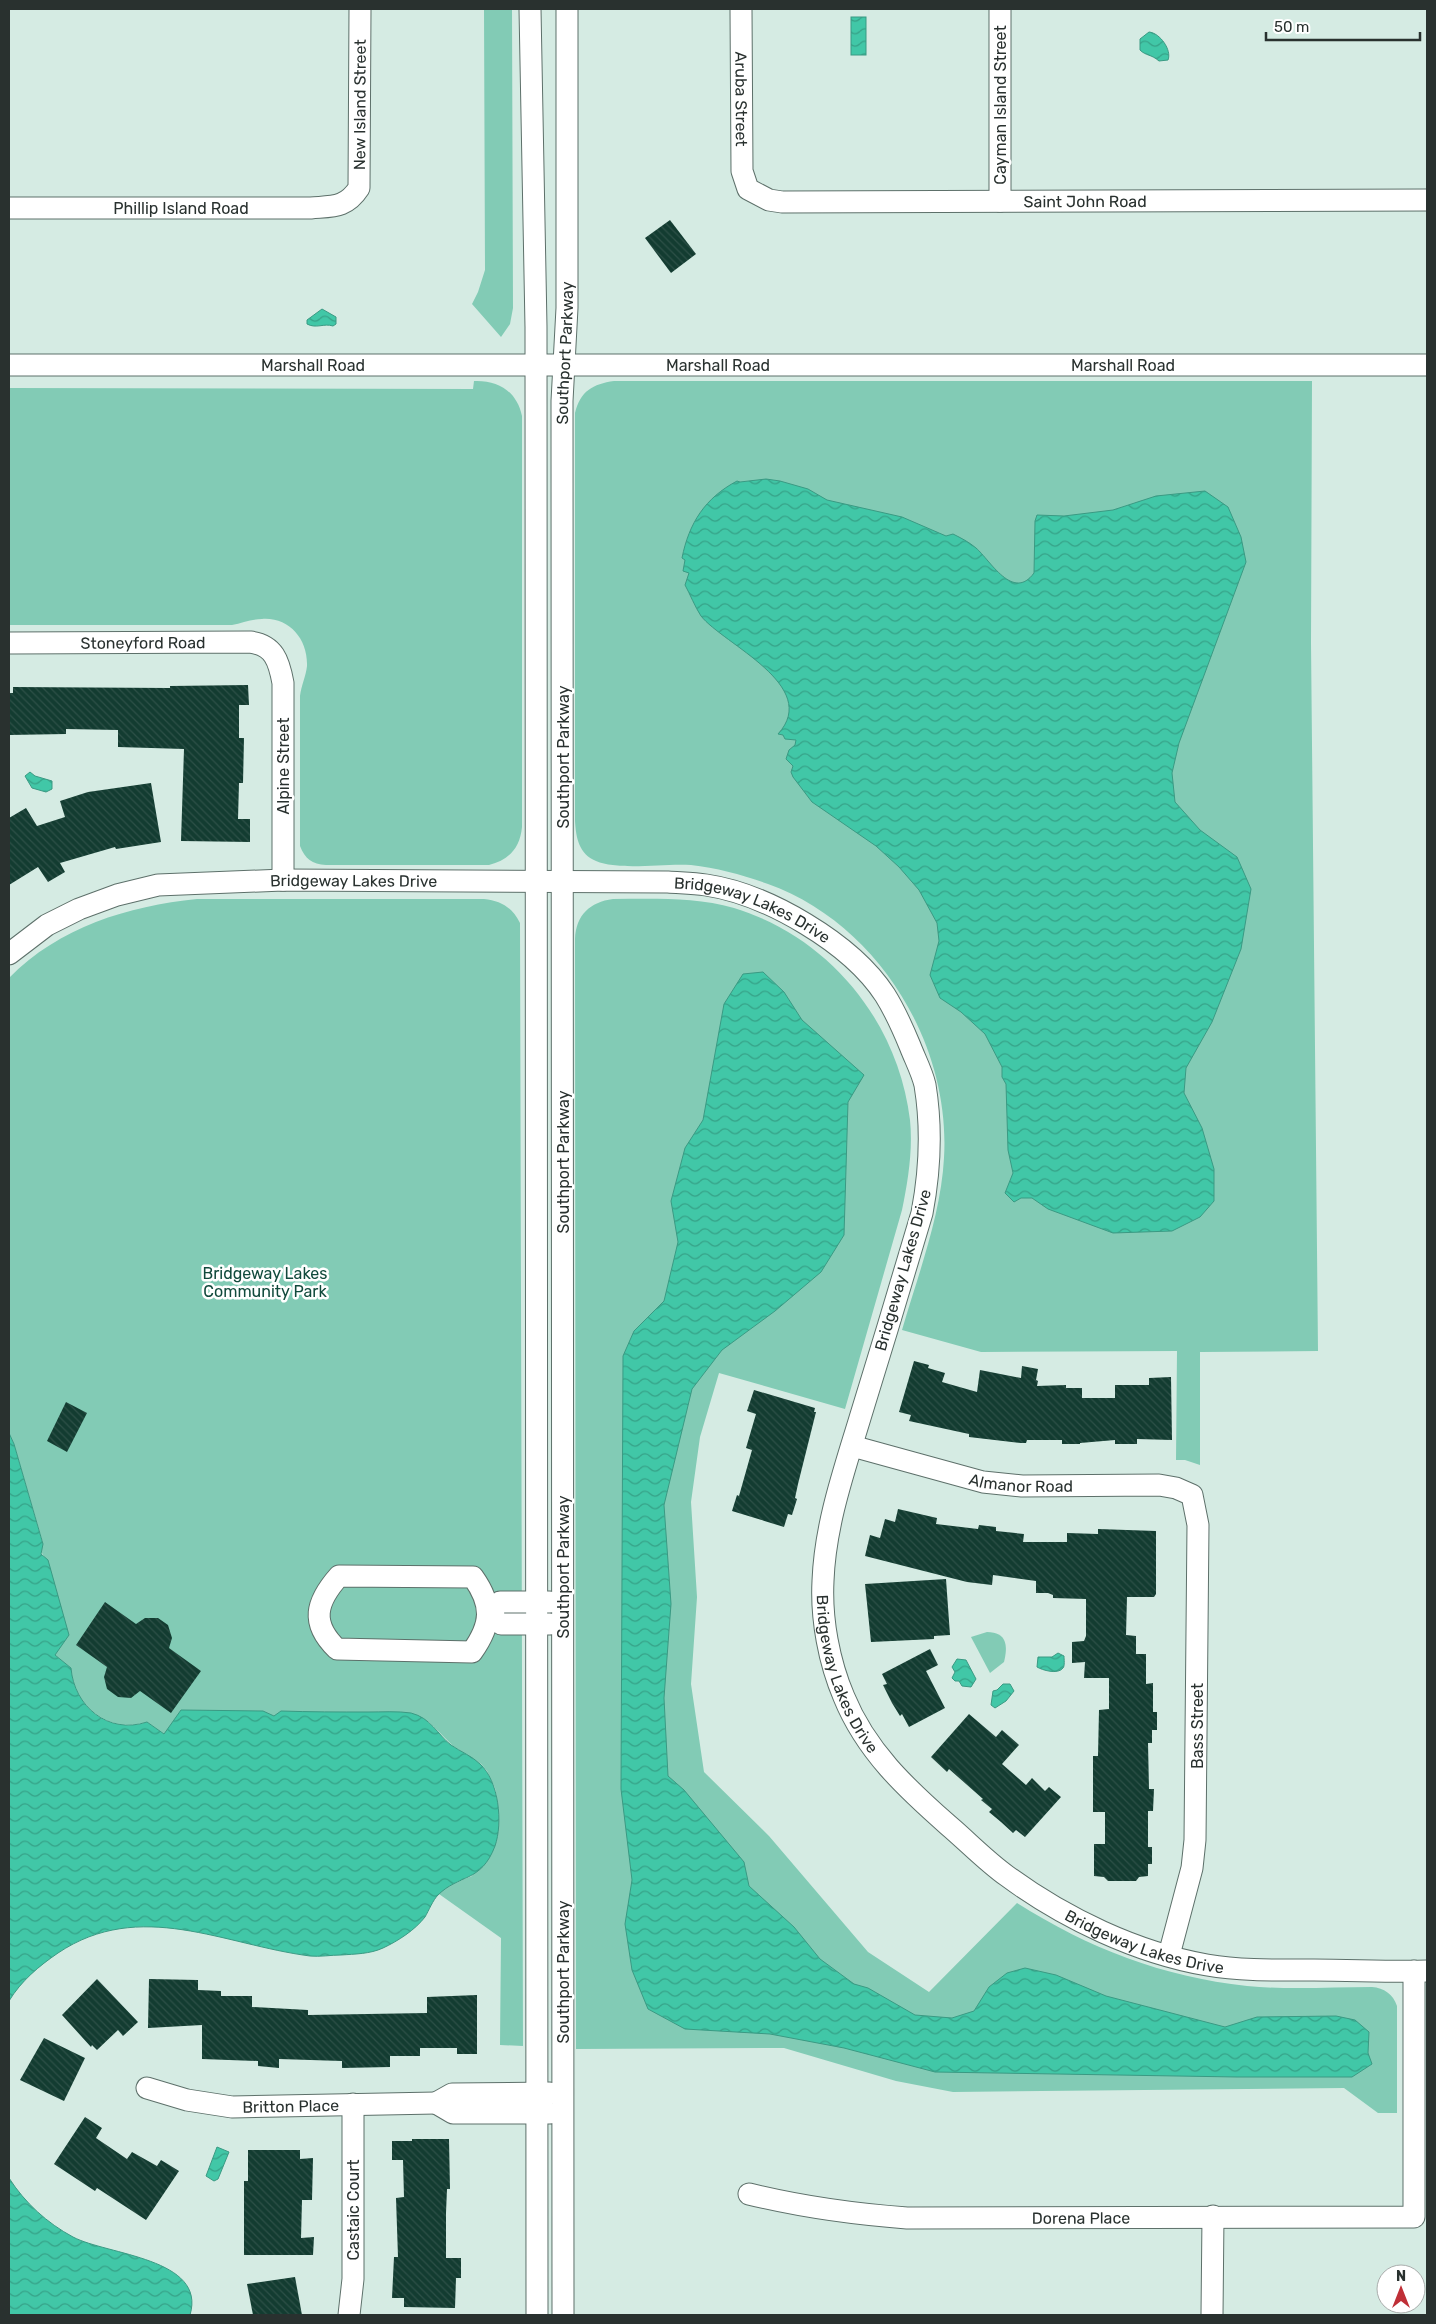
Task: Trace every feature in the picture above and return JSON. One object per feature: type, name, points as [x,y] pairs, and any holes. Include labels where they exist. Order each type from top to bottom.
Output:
[{"type":"street","name":"New Island Street","points":[[352,199],[359,188],[360,9]]},
{"type":"street","name":"Southport Parkway","points":[[530,9],[534,364],[536,882],[535,2103],[537,2315]]},
{"type":"street","name":"Southport Parkway","points":[[563,2315],[563,364],[567,308],[567,9]]},
{"type":"street","name":"Aruba Street","points":[[741,9],[741,158],[744,180],[748,189]]},
{"type":"street","name":"Cayman Island Street","points":[[1000,9],[1000,201]]},
{"type":"street","name":"Saint John Road","points":[[748,189],[768,200],[782,202],[1427,200]]},
{"type":"street","name":"Phillip Island Road","points":[[9,208],[311,208],[338,205],[352,199]]},
{"type":"street","name":"Marshall Road","points":[[9,364],[1427,364]]},
{"type":"street","name":"Stoneyford Road","points":[[9,643],[250,642],[264,646],[274,653]]},
{"type":"street","name":"Alpine Street","points":[[274,653],[278,660],[283,683],[283,880]]},
{"type":"street","name":"Bridgeway Lakes Drive","points":[[9,954],[47,925],[79,909],[117,895],[158,885],[283,880],[668,882],[706,884],[763,900],[811,927],[854,960],[885,995],[904,1032],[924,1083],[929,1133],[929,1176],[922,1213],[830,1524],[822,1582],[824,1619],[831,1656],[844,1697],[861,1730],[888,1771],[1005,1875],[1051,1906],[1089,1926],[1126,1942],[1204,1965],[1238,1970],[1420,1971]]},
{"type":"street","name":"Almanor Road","points":[[852,1446],[983,1482],[1022,1486],[1159,1485],[1176,1488],[1192,1495]]},
{"type":"street","name":"Bass Street","points":[[1169,1955],[1192,1868],[1195,1840],[1198,1525],[1192,1495]]},
{"type":"street","points":[[563,1602],[500,1602],[488,1614],[484,1636],[472,1652],[337,1649],[327,1640],[320,1626],[320,1608],[325,1592],[339,1576],[473,1577],[483,1592],[488,1614],[501,1624],[563,1624]]},
{"type":"street","name":"Dorena Place","points":[[749,2194],[811,2208],[907,2218],[1414,2217],[1420,1971]]},
{"type":"street","name":"Britton Place","points":[[147,2088],[187,2100],[232,2106],[436,2104],[452,2094],[535,2103],[563,2103]]},
{"type":"street","name":"Castaic Court","points":[[349,2315],[353,2279],[354,2104]]},
{"type":"street","points":[[1212,2315],[1213,2216]]},
{"type":"green space","points":[[484,9],[512,9],[513,308],[510,324],[501,337],[472,304],[485,270]]},
{"type":"green space","points":[[474,381],[499,385],[506,389],[516,400],[522,416],[522,827],[516,847],[502,860],[489,865],[326,865],[313,862],[304,854],[300,846],[300,696],[307,666],[304,647],[300,639],[295,632],[281,622],[272,619],[262,619],[232,625],[9,625],[9,388],[473,389]]},
{"type":"green space","points":[[614,381],[1312,381],[1311,643],[1318,1351],[1200,1352],[1200,1465],[1185,1460],[1176,1460],[1177,1351],[981,1352],[902,1330],[934,1223],[944,1158],[943,1115],[935,1072],[920,1031],[899,992],[873,958],[842,927],[807,902],[768,884],[730,872],[691,865],[617,866],[596,861],[582,850],[576,833],[575,821],[575,413],[580,399],[588,390],[600,384]]},
{"type":"green space","name":"Bridgeway Lakes Community Park","points":[[197,899],[484,899],[496,901],[510,909],[520,923],[523,2046],[500,2045],[501,1938],[439,1894],[446,1887],[472,1876],[497,1798],[495,1788],[487,1771],[481,1764],[453,1746],[429,1722],[411,1713],[274,1716],[266,1713],[164,1734],[147,1722],[133,1725],[119,1724],[96,1714],[86,1705],[74,1682],[71,1668],[55,1655],[45,1558],[40,1550],[43,1543],[14,1444],[9,1433],[9,978],[29,960],[72,932],[96,922],[146,907]]},
{"type":"green space","points":[[613,899],[674,899],[719,904],[768,921],[800,939],[828,962],[853,988],[874,1017],[891,1049],[903,1084],[910,1120],[911,1143],[902,1210],[845,1409],[719,1373],[700,1437],[691,1502],[697,1597],[691,1684],[704,1772],[769,1836],[868,1952],[929,1992],[1017,1903],[1071,1934],[1099,1947],[1156,1968],[1186,1976],[1247,1986],[1294,1988],[1372,1987],[1384,1990],[1393,1998],[1397,2006],[1397,2113],[1378,2113],[1344,2088],[953,2092],[896,2081],[784,2048],[576,2049],[575,939],[578,923],[586,911],[598,903]]},
{"type":"green space","points":[[987,1632],[999,1634],[1006,1645],[1004,1662],[990,1673],[971,1637]]},
{"type":"water","points":[[851,17],[866,17],[866,55],[851,55]]},
{"type":"water","points":[[1149,32],[1157,35],[1167,47],[1168,60],[1159,61],[1140,50],[1140,39]]},
{"type":"water","points":[[322,309],[336,317],[336,324],[333,326],[317,326],[307,324],[307,320]]},
{"type":"water","points":[[766,479],[808,489],[827,500],[902,517],[946,536],[953,534],[976,548],[1002,576],[1018,583],[1026,581],[1034,573],[1035,521],[1037,515],[1064,516],[1113,510],[1156,496],[1205,491],[1228,507],[1241,537],[1246,562],[1179,743],[1172,773],[1175,802],[1200,830],[1237,857],[1251,889],[1241,949],[1212,1022],[1186,1068],[1184,1093],[1202,1128],[1214,1169],[1214,1201],[1200,1217],[1172,1231],[1113,1233],[1048,1209],[1032,1198],[1021,1198],[1014,1202],[1005,1193],[1013,1173],[1008,1150],[1006,1084],[1002,1077],[1002,1067],[985,1034],[961,1012],[940,998],[930,975],[939,941],[937,923],[919,890],[899,867],[876,846],[812,802],[793,777],[791,772],[793,766],[786,759],[789,750],[795,745],[796,740],[785,739],[783,735],[778,734],[788,716],[788,699],[779,683],[747,653],[712,627],[701,616],[685,585],[689,573],[683,571],[685,560],[682,558],[689,534],[700,513],[716,495],[737,481]]},
{"type":"water","points":[[30,772],[35,776],[52,781],[52,789],[46,792],[32,788],[25,776]]},
{"type":"water","points":[[763,972],[784,992],[802,1020],[864,1075],[848,1102],[844,1235],[821,1272],[775,1311],[722,1350],[692,1389],[664,1505],[671,1604],[664,1698],[668,1776],[684,1790],[744,1862],[749,1886],[794,1927],[820,1959],[854,1984],[868,1988],[915,2015],[952,2018],[974,2011],[989,1987],[1007,1973],[1025,1968],[1056,1975],[1106,1996],[1225,2027],[1257,2017],[1336,2016],[1355,2020],[1369,2032],[1368,2053],[1372,2064],[1352,2077],[935,2072],[844,2048],[770,2034],[685,2029],[648,2009],[632,1970],[625,1924],[632,1880],[621,1789],[623,1356],[634,1331],[664,1301],[678,1242],[671,1201],[685,1148],[703,1120],[724,1004],[743,974]]},
{"type":"water","points":[[9,1433],[14,1444],[43,1544],[41,1554],[48,1560],[69,1635],[55,1655],[71,1668],[74,1682],[86,1705],[107,1721],[133,1725],[147,1722],[164,1734],[181,1710],[263,1711],[274,1716],[281,1711],[395,1712],[418,1715],[429,1722],[451,1745],[477,1761],[486,1771],[491,1781],[498,1803],[499,1826],[495,1846],[483,1866],[469,1877],[446,1888],[438,1895],[421,1922],[400,1939],[378,1950],[352,1954],[310,1956],[182,1930],[151,1927],[120,1929],[89,1937],[58,1953],[31,1974],[9,2001]]},
{"type":"water","points":[[1058,1653],[1064,1656],[1064,1666],[1061,1670],[1050,1671],[1037,1667],[1038,1657],[1052,1657]]},
{"type":"water","points":[[957,1659],[966,1660],[976,1679],[971,1687],[962,1686],[959,1681],[955,1681],[952,1678],[955,1672],[952,1667]]},
{"type":"water","points":[[1003,1684],[1010,1684],[1014,1691],[1006,1701],[995,1708],[991,1705],[993,1691]]},
{"type":"water","points":[[217,2147],[229,2152],[218,2179],[214,2181],[206,2176]]},
{"type":"water","points":[[9,2178],[37,2212],[73,2237],[151,2261],[169,2270],[184,2281],[191,2296],[190,2315],[9,2315]]},
{"type":"building","points":[[670,220],[696,254],[671,273],[645,238]]},
{"type":"building","points":[[248,685],[249,705],[239,705],[239,738],[244,738],[243,783],[239,783],[238,819],[250,819],[250,842],[181,841],[184,749],[118,747],[118,730],[66,729],[66,734],[9,735],[9,693],[13,693],[13,687],[170,688],[170,686]]},
{"type":"building","points":[[151,783],[161,842],[116,849],[115,847],[60,863],[65,872],[48,882],[38,867],[9,885],[9,818],[26,808],[37,826],[65,817],[60,801],[88,792]]},
{"type":"building","points":[[914,1361],[929,1365],[928,1368],[945,1373],[942,1382],[977,1392],[980,1370],[1021,1378],[1022,1366],[1038,1369],[1037,1386],[1066,1385],[1066,1388],[1082,1388],[1082,1398],[1115,1398],[1115,1385],[1149,1385],[1149,1378],[1171,1377],[1172,1440],[1137,1439],[1137,1444],[1115,1444],[1115,1440],[1080,1444],[1062,1444],[1062,1440],[1027,1440],[1026,1443],[1021,1443],[969,1437],[969,1434],[909,1421],[911,1415],[899,1412]]},
{"type":"building","points":[[754,1390],[815,1408],[814,1412],[816,1412],[798,1484],[795,1498],[797,1499],[792,1515],[788,1514],[784,1527],[732,1511],[737,1495],[739,1496],[752,1450],[746,1448],[756,1414],[747,1411]]},
{"type":"building","points":[[66,1402],[87,1413],[67,1452],[47,1441]]},
{"type":"building","points":[[898,1509],[937,1518],[936,1524],[978,1529],[979,1525],[996,1527],[996,1531],[1024,1534],[1023,1542],[1067,1542],[1067,1533],[1098,1534],[1098,1529],[1156,1531],[1156,1594],[1154,1597],[1127,1597],[1126,1635],[1136,1636],[1136,1654],[1146,1654],[1146,1684],[1153,1683],[1153,1712],[1157,1712],[1157,1730],[1152,1730],[1152,1743],[1148,1743],[1149,1789],[1154,1789],[1153,1811],[1148,1811],[1148,1847],[1152,1847],[1152,1864],[1148,1864],[1148,1876],[1139,1877],[1136,1881],[1108,1881],[1104,1877],[1094,1876],[1094,1844],[1105,1844],[1105,1812],[1093,1812],[1093,1756],[1098,1756],[1099,1710],[1109,1709],[1109,1678],[1084,1678],[1085,1662],[1072,1663],[1072,1642],[1084,1641],[1086,1636],[1086,1599],[1053,1598],[1053,1595],[1048,1593],[1036,1593],[1036,1581],[993,1575],[992,1585],[967,1582],[865,1556],[870,1535],[880,1538],[885,1519],[895,1522]]},
{"type":"building","points":[[946,1579],[950,1635],[934,1636],[934,1639],[871,1642],[865,1584]]},
{"type":"building","points":[[105,1602],[136,1624],[145,1618],[158,1618],[168,1625],[172,1638],[169,1648],[201,1671],[171,1713],[140,1691],[131,1698],[118,1697],[107,1689],[104,1677],[107,1667],[76,1645]]},
{"type":"building","points":[[930,1649],[938,1665],[926,1671],[945,1708],[909,1727],[902,1714],[900,1716],[892,1703],[883,1685],[887,1684],[882,1674]]},
{"type":"building","points":[[969,1714],[996,1737],[1002,1730],[1019,1745],[1002,1764],[1026,1785],[1032,1778],[1045,1791],[1049,1787],[1061,1797],[1025,1837],[1016,1830],[1013,1833],[989,1812],[992,1809],[981,1800],[983,1799],[949,1769],[947,1772],[931,1757]]},
{"type":"building","points":[[97,1979],[138,2022],[123,2036],[118,2030],[97,2050],[92,2045],[91,2047],[62,2015]]},
{"type":"building","points":[[149,1979],[198,1980],[198,1990],[221,1991],[221,1996],[252,1996],[252,2007],[308,2010],[308,2015],[427,2013],[427,1997],[477,1995],[477,2054],[457,2054],[457,2048],[420,2048],[420,2056],[390,2056],[390,2067],[342,2068],[342,2061],[279,2059],[279,2068],[258,2066],[258,2061],[202,2059],[202,2025],[148,2028]]},
{"type":"building","points":[[44,2038],[85,2058],[64,2101],[20,2080]]},
{"type":"building","points":[[85,2117],[102,2128],[96,2138],[127,2159],[132,2152],[157,2166],[161,2160],[179,2171],[146,2220],[97,2188],[95,2191],[54,2164]]},
{"type":"building","points":[[412,2139],[449,2139],[450,2189],[447,2189],[446,2258],[461,2258],[461,2278],[456,2278],[455,2308],[404,2307],[404,2298],[392,2298],[394,2257],[398,2257],[396,2198],[404,2197],[403,2160],[392,2160],[392,2141],[412,2141]]},
{"type":"building","points":[[248,2150],[300,2150],[300,2159],[313,2158],[312,2200],[302,2200],[301,2238],[314,2237],[313,2255],[244,2255],[244,2181],[248,2181]]},
{"type":"building","points":[[295,2277],[302,2315],[253,2315],[247,2284]]}]
